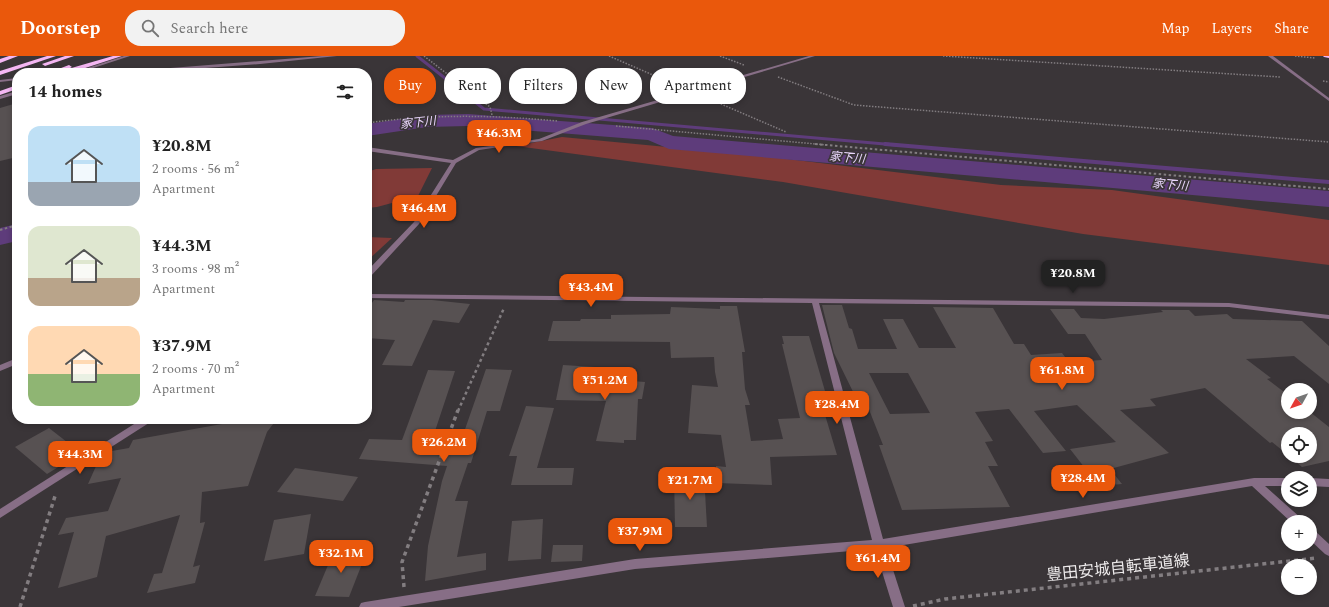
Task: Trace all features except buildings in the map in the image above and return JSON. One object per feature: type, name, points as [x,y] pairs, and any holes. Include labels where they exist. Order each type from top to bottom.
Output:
[{"type":"highway","points":[[0,61],[15,56]]},
{"type":"highway","points":[[15,68],[42,59],[54,59],[71,56]]},
{"type":"highway","points":[[67,68],[105,56]]},
{"type":"highway","points":[[79,68],[119,56]]},
{"type":"highway","points":[[31,68],[54,59]]},
{"type":"highway","points":[[0,73],[12,69]]},
{"type":"highway","points":[[0,80],[12,75]]},
{"type":"highway","points":[[0,89],[12,85]]},
{"type":"highway","points":[[3,94],[12,90]]},
{"type":"street","points":[[90,68],[128,56]]},
{"type":"street","points":[[190,68],[335,56]]},
{"type":"street","points":[[746,75],[813,56]]},
{"type":"street","points":[[1270,56],[1329,100]]},
{"type":"street","points":[[0,80],[12,80]]},
{"type":"street","points":[[0,98],[3,94]]},
{"type":"street","points":[[372,270],[417,223],[454,162],[478,149],[540,140],[584,123],[650,103]]},
{"type":"street","points":[[372,150],[454,162]]},
{"type":"street","points":[[372,296],[1229,305],[1329,317]]},
{"type":"street","points":[[815,301],[880,544],[899,607]]},
{"type":"street","points":[[0,368],[12,363]]},
{"type":"street","points":[[0,514],[141,424]]},
{"type":"street","points":[[365,607],[405,603],[635,564],[880,544],[1254,482],[1281,482]]},
{"type":"street","points":[[1254,482],[1290,515]]},
{"type":"street","points":[[1317,482],[1329,483]]},
{"type":"street","points":[[1317,543],[1325,554]]},
{"type":"path","points":[[424,56],[490,107],[492,115]]},
{"type":"path","points":[[609,56],[650,74]]},
{"type":"path","points":[[720,56],[854,105],[1329,142]]},
{"type":"path","points":[[943,56],[1300,78]]},
{"type":"path","points":[[1295,56],[1316,58]]},
{"type":"path","points":[[721,104],[786,132]]},
{"type":"path","points":[[372,122],[441,116],[492,115],[584,123]]},
{"type":"path","points":[[614,126],[1329,188]]},
{"type":"path","points":[[0,230],[12,226]]},
{"type":"path","points":[[405,603],[402,562],[456,414],[509,297]]},
{"type":"path","points":[[20,607],[62,474]]},
{"type":"path","name":"豊田安城自転車道線","points":[[910,607],[945,599],[1325,554]]},
{"type":"shaded area","points":[[562,137],[771,157],[1001,185],[1112,190],[1329,220],[1329,265],[1083,234],[783,182],[516,146]]},
{"type":"shaded area","points":[[432,168],[418,196],[372,208],[372,170]]},
{"type":"shaded area","points":[[372,237],[392,238],[372,256]]},
{"type":"waterway","points":[[417,56],[484,109],[896,145]]},
{"type":"waterway","name":"家下川","points":[[372,129],[427,121],[468,120],[652,134],[669,142],[1329,199]]},
{"type":"waterway","points":[[885,144],[1329,182]]},
{"type":"waterway","name":"家下川","points":[[0,237],[12,233]]}]
